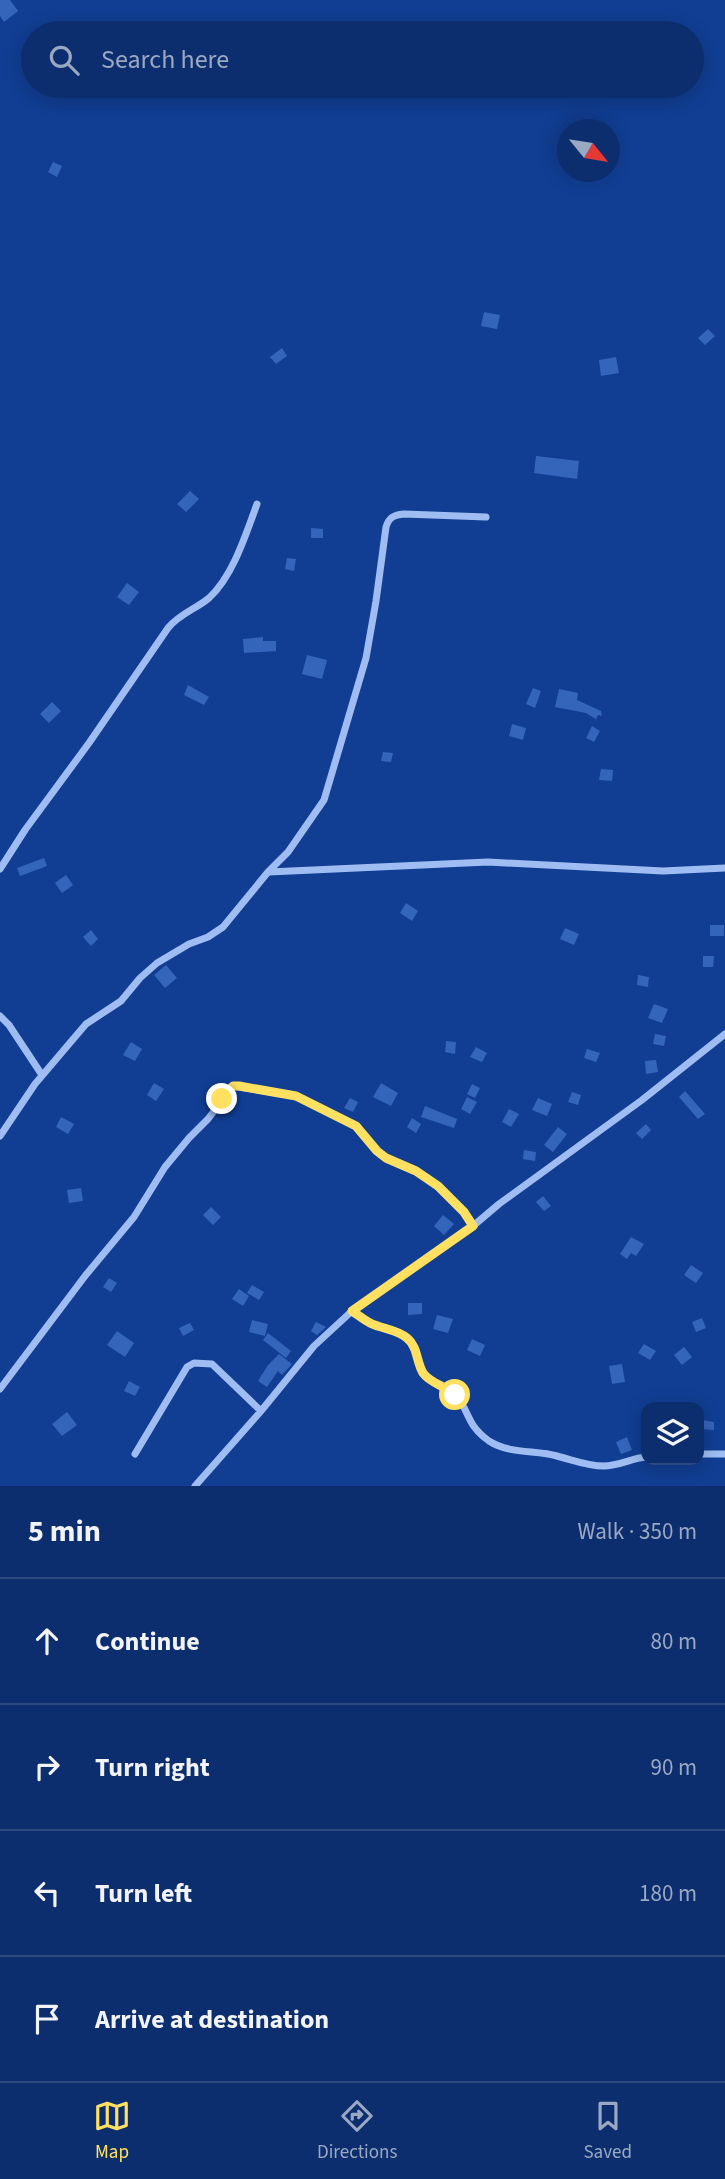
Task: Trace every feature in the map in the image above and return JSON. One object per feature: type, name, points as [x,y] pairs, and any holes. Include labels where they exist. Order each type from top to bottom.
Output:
[{"type":"street","points":[[0,869],[173,621],[209,598],[225,576],[243,544],[257,504]]},
{"type":"street","points":[[0,1136],[42,1075],[86,1024],[121,1001],[157,963],[223,927],[288,852],[324,800],[366,658],[389,519],[396,514],[486,517]]},
{"type":"street","points":[[268,872],[488,862],[663,871],[725,868]]},
{"type":"street","points":[[0,1016],[9,1025],[42,1075]]},
{"type":"street","points":[[195,1486],[314,1346],[352,1311],[473,1226],[642,1100],[725,1034]]},
{"type":"street","points":[[0,1389],[85,1276],[134,1217],[165,1167],[233,1086],[296,1096],[356,1126],[386,1158],[416,1171],[438,1186],[464,1212],[473,1226]]},
{"type":"street","points":[[352,1311],[370,1323],[409,1339],[428,1379],[446,1387],[455,1395],[469,1422],[491,1442],[509,1449],[556,1456],[584,1465],[606,1466],[641,1457]]},
{"type":"street","points":[[135,1454],[187,1367],[194,1363],[212,1364],[261,1411]]},
{"type":"street","points":[[704,1454],[725,1454]]},
{"type":"building","points":[[0,0],[10,0],[18,11],[4,22],[0,16]]},
{"type":"building","points":[[53,162],[62,166],[57,177],[48,172]]},
{"type":"building","points":[[484,312],[500,315],[497,329],[481,326]]},
{"type":"building","points":[[708,329],[715,336],[705,345],[698,338]]},
{"type":"building","points":[[282,348],[287,356],[276,364],[270,357]]},
{"type":"building","points":[[616,357],[619,373],[601,376],[599,360]]},
{"type":"building","points":[[536,456],[579,461],[577,479],[534,473]]},
{"type":"building","points":[[190,491],[199,499],[186,512],[177,504]]},
{"type":"building","points":[[311,528],[323,529],[323,538],[311,538]]},
{"type":"building","points":[[287,558],[296,559],[294,571],[285,569]]},
{"type":"building","points":[[127,583],[139,592],[129,605],[117,597]]},
{"type":"building","points":[[263,637],[263,641],[276,641],[276,651],[244,653],[243,639]]},
{"type":"building","points":[[307,655],[327,660],[322,679],[302,674]]},
{"type":"building","points":[[188,685],[209,697],[204,705],[184,695]]},
{"type":"building","points":[[533,688],[541,691],[535,708],[526,704]]},
{"type":"building","points":[[559,689],[578,693],[577,700],[601,711],[602,716],[598,715],[596,719],[586,713],[555,707]]},
{"type":"building","points":[[52,702],[61,711],[49,723],[40,714]]},
{"type":"building","points":[[512,724],[526,728],[523,740],[509,736]]},
{"type":"building","points":[[592,726],[600,731],[594,742],[586,738]]},
{"type":"building","points":[[383,752],[393,753],[391,762],[381,761]]},
{"type":"building","points":[[601,769],[613,770],[612,781],[599,780]]},
{"type":"building","points":[[44,858],[47,866],[20,876],[17,868]]},
{"type":"building","points":[[66,875],[73,885],[62,893],[55,883]]},
{"type":"building","points":[[406,903],[418,911],[412,921],[400,913]]},
{"type":"building","points":[[710,925],[724,925],[724,936],[710,936]]},
{"type":"building","points":[[565,928],[579,934],[574,945],[560,939]]},
{"type":"building","points":[[91,930],[98,939],[91,946],[83,937]]},
{"type":"building","points":[[703,956],[714,956],[713,967],[703,967]]},
{"type":"building","points":[[166,965],[177,978],[165,988],[154,975]]},
{"type":"building","points":[[638,975],[649,977],[648,987],[637,985]]},
{"type":"building","points":[[654,1004],[668,1009],[662,1023],[648,1018]]},
{"type":"building","points":[[655,1034],[666,1036],[664,1046],[653,1044]]},
{"type":"building","points":[[446,1041],[456,1042],[455,1054],[445,1052]]},
{"type":"building","points":[[131,1042],[142,1049],[135,1061],[123,1055]]},
{"type":"building","points":[[476,1047],[487,1053],[482,1062],[470,1057]]},
{"type":"building","points":[[587,1049],[600,1053],[596,1062],[584,1058]]},
{"type":"building","points":[[656,1060],[658,1072],[646,1074],[645,1061]]},
{"type":"building","points":[[154,1083],[164,1089],[156,1101],[147,1095]]},
{"type":"building","points":[[381,1083],[398,1093],[391,1106],[373,1097]]},
{"type":"building","points":[[472,1084],[480,1088],[475,1098],[467,1094]]},
{"type":"building","points":[[685,1091],[705,1114],[698,1119],[679,1097]]},
{"type":"building","points":[[572,1092],[581,1095],[578,1105],[568,1102]]},
{"type":"building","points":[[467,1097],[477,1102],[470,1114],[461,1109]]},
{"type":"building","points":[[350,1098],[358,1102],[353,1112],[344,1108]]},
{"type":"building","points":[[538,1098],[552,1104],[547,1116],[532,1110]]},
{"type":"building","points":[[425,1106],[457,1119],[454,1128],[421,1117]]},
{"type":"building","points":[[509,1109],[519,1114],[511,1127],[502,1122]]},
{"type":"building","points":[[61,1117],[74,1124],[68,1134],[56,1127]]},
{"type":"building","points":[[412,1118],[421,1124],[416,1133],[407,1127]]},
{"type":"building","points":[[646,1124],[651,1130],[642,1139],[636,1133]]},
{"type":"building","points":[[558,1127],[567,1134],[553,1152],[544,1145]]},
{"type":"building","points":[[524,1150],[536,1152],[535,1161],[523,1159]]},
{"type":"building","points":[[81,1188],[83,1201],[69,1203],[67,1190]]},
{"type":"building","points":[[543,1196],[551,1206],[544,1211],[536,1202]]},
{"type":"building","points":[[211,1207],[221,1217],[213,1225],[203,1215]]},
{"type":"building","points":[[443,1215],[454,1224],[444,1235],[434,1226]]},
{"type":"building","points":[[631,1237],[644,1244],[636,1256],[631,1253],[627,1259],[620,1254]]},
{"type":"building","points":[[691,1265],[703,1273],[696,1283],[684,1275]]},
{"type":"building","points":[[109,1278],[117,1283],[111,1292],[103,1287]]},
{"type":"building","points":[[252,1285],[264,1292],[259,1300],[247,1293]]},
{"type":"building","points":[[239,1289],[249,1296],[243,1306],[232,1299]]},
{"type":"building","points":[[408,1303],[422,1303],[422,1314],[408,1315]]},
{"type":"building","points":[[437,1315],[453,1319],[448,1333],[433,1329]]},
{"type":"building","points":[[702,1318],[706,1328],[696,1332],[692,1322]]},
{"type":"building","points":[[252,1320],[268,1324],[265,1336],[249,1332]]},
{"type":"building","points":[[316,1322],[326,1327],[317,1335],[311,1331]]},
{"type":"building","points":[[190,1323],[194,1330],[183,1336],[179,1328]]},
{"type":"building","points":[[117,1331],[134,1343],[125,1357],[107,1345]]},
{"type":"building","points":[[268,1333],[291,1351],[286,1358],[263,1340]]},
{"type":"building","points":[[472,1339],[485,1345],[480,1356],[467,1350]]},
{"type":"building","points":[[644,1344],[656,1351],[650,1360],[638,1353]]},
{"type":"building","points":[[684,1347],[692,1357],[682,1365],[674,1355]]},
{"type":"building","points":[[279,1354],[292,1364],[282,1375],[278,1371],[267,1387],[258,1381]]},
{"type":"building","points":[[622,1364],[625,1382],[612,1384],[609,1366]]},
{"type":"building","points":[[129,1381],[140,1387],[135,1396],[124,1391]]},
{"type":"building","points":[[67,1412],[77,1425],[62,1436],[52,1424]]},
{"type":"building","points":[[704,1420],[714,1422],[714,1430],[704,1429]]},
{"type":"building","points":[[627,1437],[632,1450],[621,1454],[616,1442]]},
{"type":"route","points":[[222,1099],[233,1086],[296,1096],[356,1126],[377,1151],[438,1186],[464,1212],[473,1226],[352,1311],[370,1323],[409,1339],[428,1379],[446,1387],[455,1395]]}]
